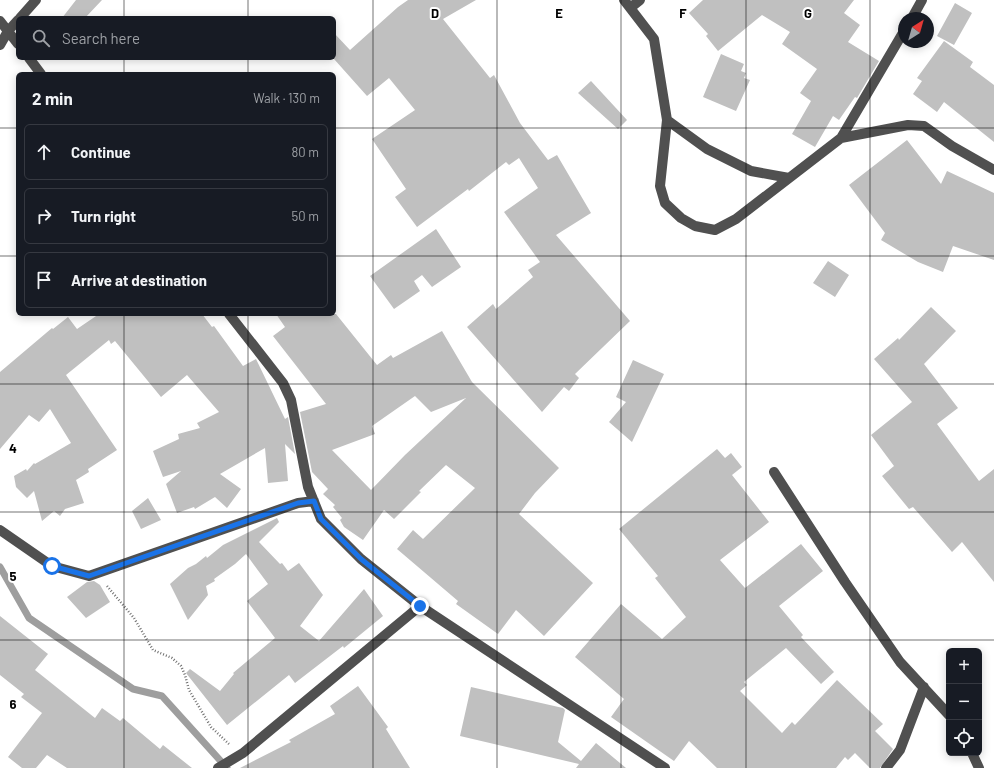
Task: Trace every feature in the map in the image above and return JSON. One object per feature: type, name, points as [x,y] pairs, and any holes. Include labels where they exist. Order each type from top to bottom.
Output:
[{"type":"street","points":[[22,16],[36,0]]},
{"type":"street","points":[[640,0],[627,4],[654,39],[668,120],[660,186],[665,203],[681,218],[695,226],[715,230],[736,219],[841,138],[898,41]]},
{"type":"street","points":[[915,12],[922,0]]},
{"type":"street","points":[[0,21],[16,42]]},
{"type":"street","points":[[0,45],[16,22]]},
{"type":"street","points":[[30,60],[40,72]]},
{"type":"street","points":[[668,120],[707,149],[751,171],[789,178]]},
{"type":"street","points":[[841,138],[908,125],[924,126],[952,146],[994,170]]},
{"type":"street","points":[[231,316],[282,383],[291,400],[308,487],[321,519],[361,559],[420,606],[665,768]]},
{"type":"street","points":[[774,472],[900,662],[946,712]]},
{"type":"street","points":[[0,530],[52,566],[89,576],[298,503],[314,501]]},
{"type":"street","points":[[218,768],[239,755],[420,606]]},
{"type":"street","points":[[886,768],[900,750],[924,687]]},
{"type":"street","points":[[973,756],[979,768]]},
{"type":"path","points":[[89,576],[109,587],[134,618],[153,650],[172,658],[181,666],[186,675],[189,690],[211,728],[239,755]]},
{"type":"building","points":[[76,0],[102,0],[87,16],[64,16]]},
{"type":"building","points":[[408,0],[476,0],[443,19],[490,78],[494,75],[520,123],[548,160],[557,155],[591,213],[556,235],[630,321],[575,374],[579,378],[569,391],[564,387],[542,412],[467,327],[493,304],[496,309],[533,277],[528,270],[540,262],[504,212],[538,188],[519,158],[509,165],[506,162],[469,191],[468,189],[417,227],[395,197],[406,189],[372,139],[415,110],[389,78],[367,96],[335,60],[336,35],[350,50],[398,7]]},
{"type":"building","points":[[703,0],[854,0],[844,13],[860,25],[848,42],[879,61],[857,98],[855,97],[839,120],[833,116],[815,147],[792,134],[811,101],[800,93],[817,69],[782,44],[790,32],[762,15],[718,51],[706,36],[708,34],[689,13]]},
{"type":"building","points":[[955,3],[972,13],[954,45],[937,36]]},
{"type":"building","points":[[944,41],[973,62],[970,67],[994,85],[994,142],[944,102],[937,112],[913,94],[922,81],[917,78]]},
{"type":"building","points":[[721,54],[744,64],[741,71],[746,73],[744,78],[750,80],[736,111],[703,97]]},
{"type":"building","points":[[591,81],[627,120],[618,129],[578,93]]},
{"type":"building","points":[[907,140],[941,184],[947,171],[994,193],[994,260],[953,246],[943,272],[918,262],[881,240],[885,233],[849,185]]},
{"type":"building","points":[[436,229],[461,267],[432,287],[422,275],[414,281],[420,291],[394,309],[370,276]]},
{"type":"building","points":[[828,261],[849,275],[835,297],[813,283]]},
{"type":"building","points":[[931,307],[956,331],[924,364],[958,408],[937,424],[979,481],[994,469],[994,582],[962,542],[952,552],[913,507],[909,509],[882,476],[894,466],[871,435],[912,402],[874,359],[898,338],[899,340]]},
{"type":"building","points":[[336,314],[377,365],[391,355],[393,358],[442,331],[472,382],[559,468],[535,493],[519,514],[593,583],[544,636],[516,610],[498,634],[456,604],[458,601],[397,549],[413,530],[423,539],[475,488],[446,465],[419,491],[421,492],[394,519],[384,510],[363,540],[344,527],[340,520],[342,518],[333,507],[335,505],[323,494],[328,489],[312,472],[300,412],[326,404],[273,336],[285,327],[277,316],[336,316]],"holes":[[[415,396],[431,412],[466,398],[405,455],[371,490],[332,450],[375,434],[372,426]]]},
{"type":"building","points":[[96,316],[204,316],[212,327],[214,326],[243,366],[256,359],[285,419],[288,417],[295,454],[285,444],[288,481],[268,483],[265,448],[220,474],[241,489],[227,508],[215,497],[195,509],[194,507],[177,513],[166,484],[181,471],[163,477],[153,451],[179,439],[178,434],[200,428],[197,423],[219,412],[187,375],[161,397],[115,341],[111,344],[109,340],[66,375],[117,450],[88,469],[89,472],[76,480],[84,503],[65,509],[60,516],[54,511],[42,521],[34,491],[27,498],[16,487],[14,476],[26,469],[27,471],[34,463],[35,464],[71,443],[50,409],[39,422],[29,415],[0,449],[0,372],[52,328],[53,329],[68,317],[77,329]]},
{"type":"building","points":[[633,360],[664,374],[632,442],[609,422],[626,402],[616,397]]},
{"type":"building","points":[[717,449],[725,458],[731,453],[742,467],[732,475],[769,522],[720,560],[745,588],[801,544],[823,571],[779,606],[803,635],[801,637],[834,672],[821,684],[786,648],[744,682],[747,685],[740,691],[782,733],[792,722],[795,725],[837,680],[883,724],[875,731],[893,749],[880,768],[870,768],[855,753],[848,760],[845,757],[836,768],[717,768],[689,741],[674,761],[611,717],[624,699],[575,657],[621,604],[662,639],[686,617],[655,578],[658,576],[619,529]]},
{"type":"building","points":[[148,498],[161,520],[141,529],[132,511]]},
{"type":"building","points":[[277,518],[279,522],[259,542],[280,564],[282,563],[288,571],[299,563],[323,595],[300,626],[319,641],[364,589],[383,616],[344,648],[343,646],[295,683],[289,675],[227,725],[186,673],[190,669],[220,691],[234,674],[233,673],[275,638],[247,601],[268,584],[246,554],[214,579],[215,581],[206,586],[208,595],[188,620],[170,584],[188,568],[206,556],[207,558],[223,545]]},
{"type":"building","points":[[94,581],[100,585],[110,602],[86,618],[67,597],[87,582]]},
{"type":"building","points":[[0,616],[48,654],[35,670],[95,718],[102,708],[120,721],[123,718],[160,749],[163,745],[192,768],[67,768],[47,755],[36,768],[22,768],[8,757],[42,713],[21,697],[24,694],[0,675]]},
{"type":"building","points":[[358,686],[388,727],[386,729],[410,768],[240,768],[291,742],[289,740],[335,714],[330,706]]},
{"type":"building","points":[[471,687],[563,708],[565,710],[558,742],[581,761],[596,743],[626,768],[576,768],[579,764],[460,736]]},
{"type":"waterway","points":[[0,567],[29,618],[133,689],[162,696],[227,768]]},
{"type":"route","points":[[52,566],[89,576],[298,503],[314,501],[321,519],[361,559],[420,606]]}]
